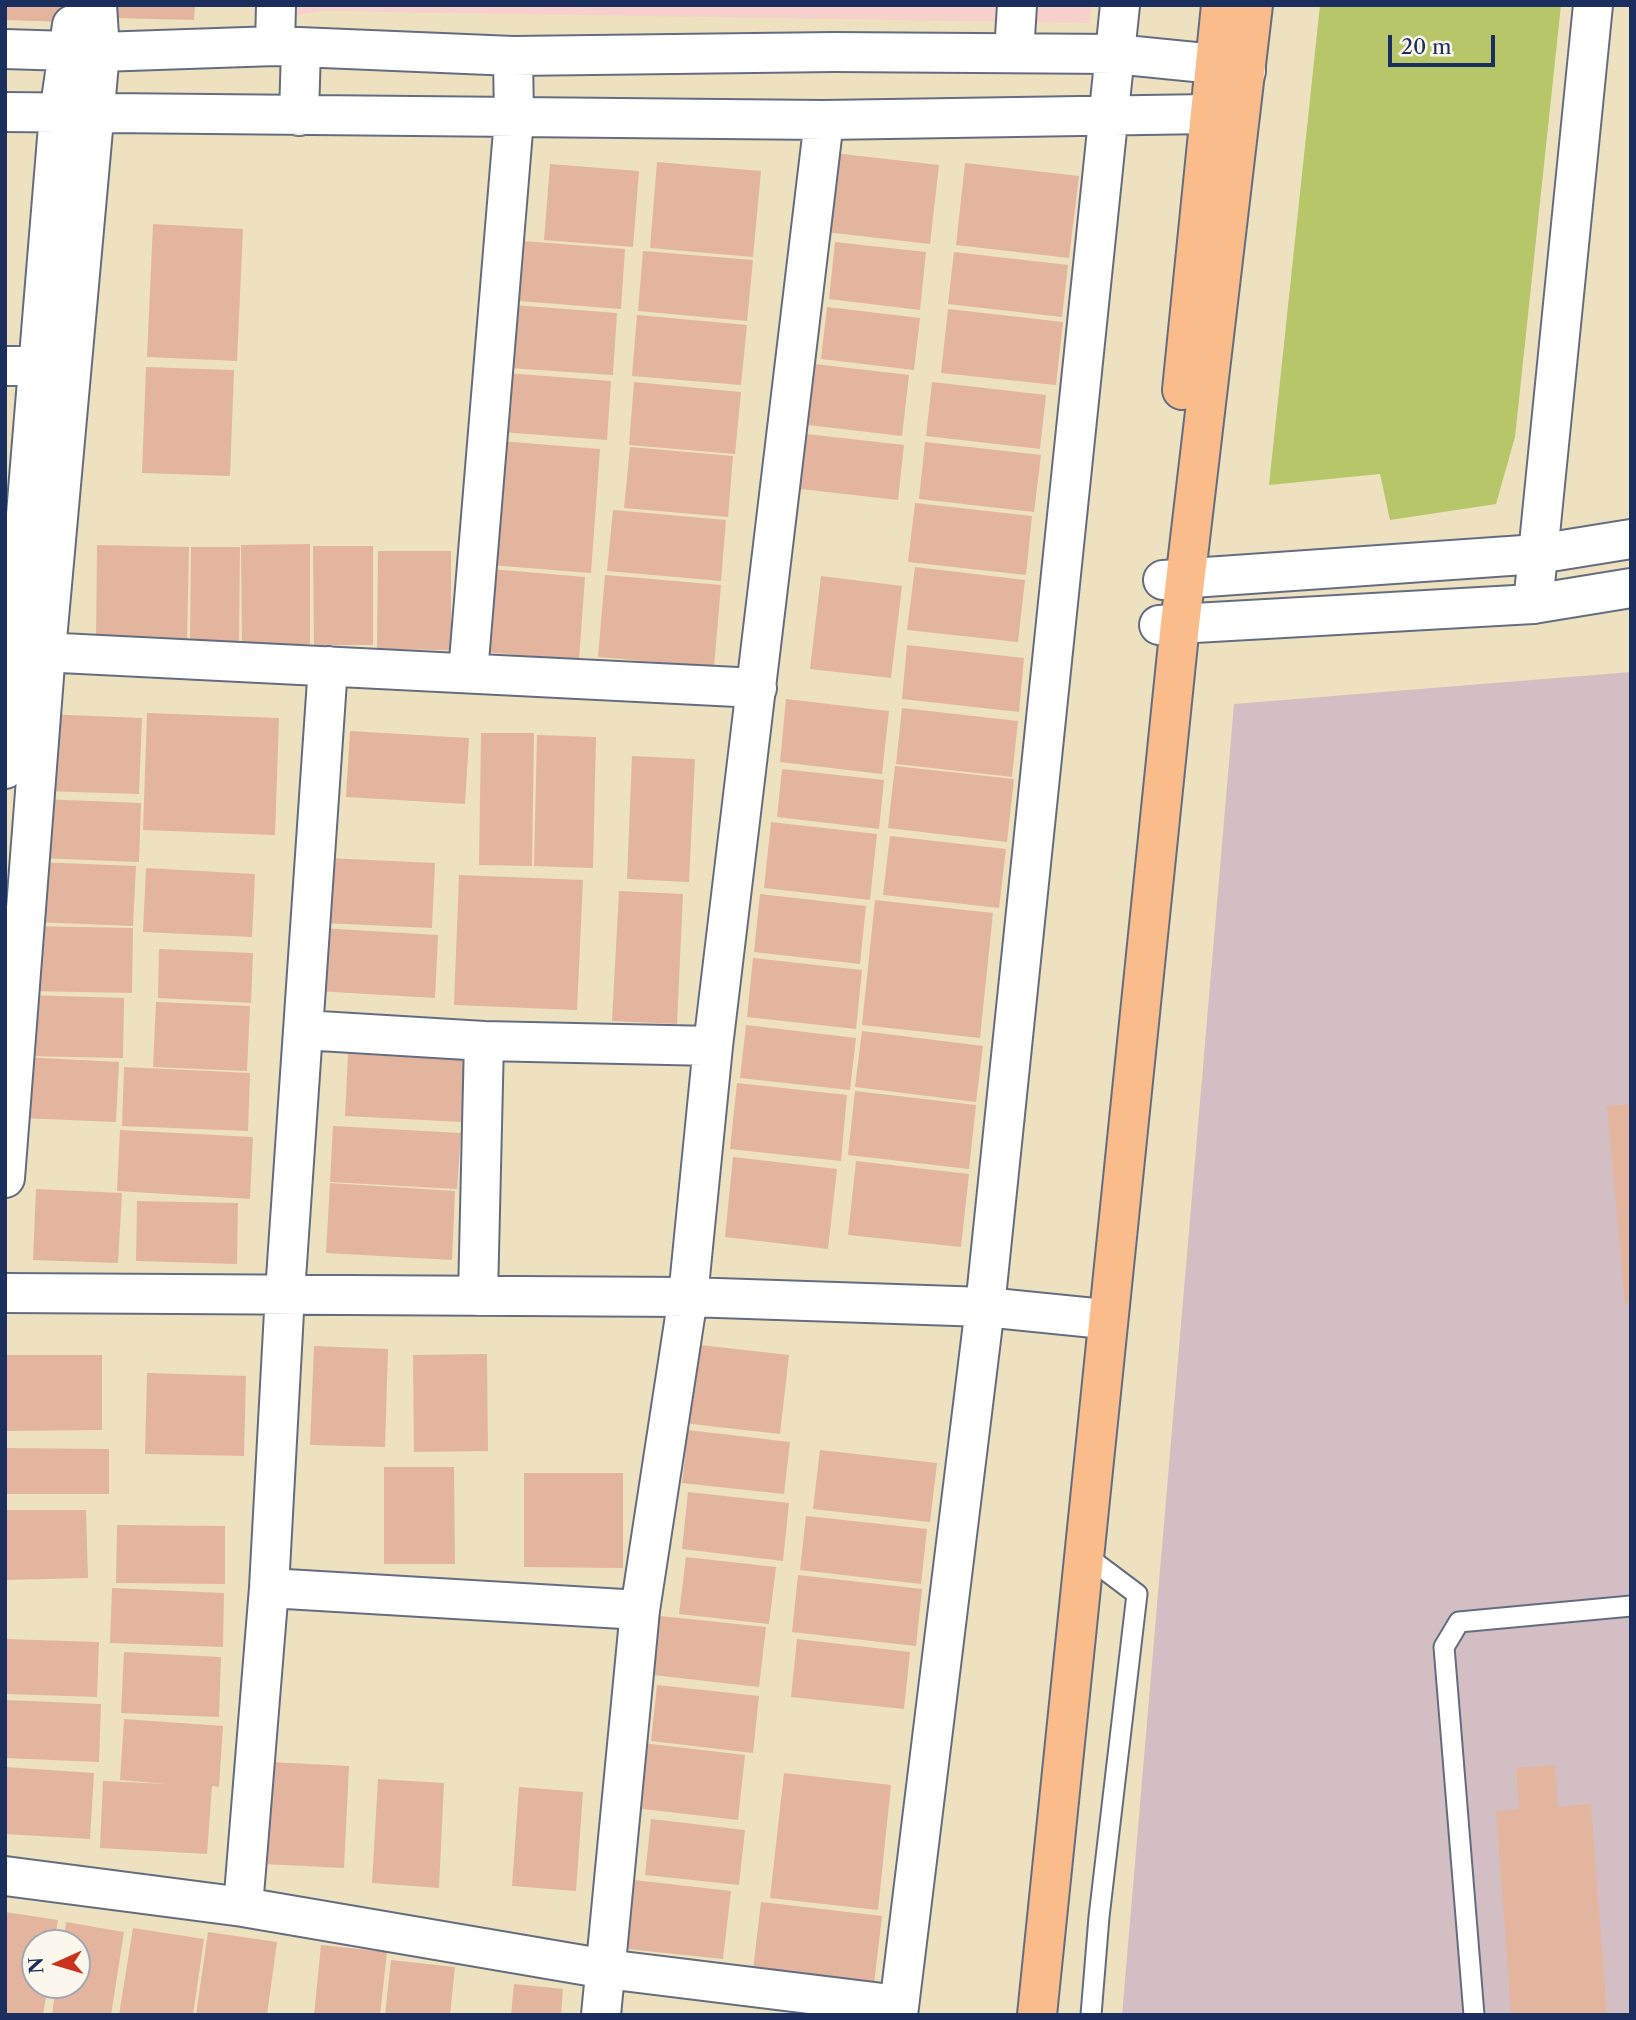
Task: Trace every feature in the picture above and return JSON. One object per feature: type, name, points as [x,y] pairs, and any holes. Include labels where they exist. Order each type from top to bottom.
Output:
[{"type":"main road","points":[[1018,2015],[1230,68],[1221,5]]},
{"type":"main road","points":[[1174,579],[1209,114],[1230,68],[1253,5]]},
{"type":"main road","points":[[1037,2015],[1085,1555],[1169,625]]},
{"type":"street","points":[[76,5],[84,52]]},
{"type":"street","points":[[5,1178],[30,651],[23,366],[76,113],[84,52],[97,5]]},
{"type":"street","points":[[276,5],[288,47],[299,116]]},
{"type":"street","points":[[1014,53],[1017,5]]},
{"type":"street","points":[[5,1876],[243,1907],[607,1969],[898,2010],[985,1307],[1120,5]]},
{"type":"street","points":[[1533,604],[1593,5]]},
{"type":"street","points":[[5,49],[84,52],[288,47],[513,56],[834,52],[1115,54],[1230,68]]},
{"type":"street","points":[[468,673],[514,119],[513,56]]},
{"type":"street","points":[[5,112],[824,120],[1209,114]]},
{"type":"street","points":[[5,769],[30,651],[72,387],[76,113]]},
{"type":"street","points":[[601,2015],[640,1610],[688,1297],[713,1046],[824,120]]},
{"type":"street","points":[[1174,579],[1538,554],[1631,539]]},
{"type":"street","points":[[1169,625],[1533,604],[1631,588]]},
{"type":"street","points":[[30,651],[757,688]]},
{"type":"street","points":[[243,1907],[269,1588],[285,1293],[328,666]]},
{"type":"street","points":[[303,1030],[484,1041],[713,1046]]},
{"type":"street","points":[[478,1296],[484,1041]]},
{"type":"street","points":[[5,1293],[688,1297],[985,1307],[1094,1318]]},
{"type":"street","points":[[269,1588],[640,1610]]},
{"type":"lane","points":[[1085,1555],[1137,1594],[1099,1917],[1091,2015]]},
{"type":"lane","points":[[1475,2015],[1444,1647],[1459,1622],[1631,1606]]},
{"type":"shaded area","points":[[284,5],[1092,5],[1089,23],[324,11],[283,17]]},
{"type":"shaded area","points":[[1631,672],[1631,2015],[1122,2015],[1234,704]]},
{"type":"green space","points":[[1320,5],[1561,5],[1515,437],[1496,504],[1390,520],[1380,474],[1269,485]]},
{"type":"building","points":[[5,5],[66,5],[66,22],[5,20]]},
{"type":"building","points":[[110,5],[195,5],[194,20],[110,18]]},
{"type":"building","points":[[834,153],[939,165],[930,244],[826,232]]},
{"type":"building","points":[[657,162],[761,171],[753,257],[650,248]]},
{"type":"building","points":[[965,163],[1079,176],[1069,258],[956,245]]},
{"type":"building","points":[[550,164],[639,171],[633,247],[544,240]]},
{"type":"building","points":[[153,224],[243,229],[237,361],[147,357]]},
{"type":"building","points":[[523,241],[625,249],[621,309],[519,301]]},
{"type":"building","points":[[835,242],[926,252],[920,310],[829,299]]},
{"type":"building","points":[[643,251],[753,260],[747,321],[638,311]]},
{"type":"building","points":[[954,252],[1068,265],[1062,317],[948,304]]},
{"type":"building","points":[[513,305],[617,313],[613,375],[509,368]]},
{"type":"building","points":[[827,307],[920,318],[914,370],[821,359]]},
{"type":"building","points":[[948,309],[1063,322],[1056,385],[941,373]]},
{"type":"building","points":[[637,315],[747,325],[741,385],[632,376]]},
{"type":"building","points":[[815,364],[909,375],[902,436],[808,425]]},
{"type":"building","points":[[146,367],[234,370],[230,476],[142,473]]},
{"type":"building","points":[[506,373],[611,381],[607,440],[501,432]]},
{"type":"building","points":[[634,382],[741,392],[735,454],[629,445]]},
{"type":"building","points":[[932,382],[1046,395],[1040,449],[926,436]]},
{"type":"building","points":[[806,434],[904,445],[898,500],[800,489]]},
{"type":"building","points":[[500,441],[600,449],[591,573],[490,565]]},
{"type":"building","points":[[925,442],[1041,455],[1034,512],[919,499]]},
{"type":"building","points":[[630,447],[733,456],[728,517],[624,508]]},
{"type":"building","points":[[915,503],[1032,516],[1026,575],[908,562]]},
{"type":"building","points":[[613,510],[726,520],[721,581],[607,571]]},
{"type":"building","points":[[310,544],[310,644],[242,644],[241,545]]},
{"type":"building","points":[[97,545],[189,547],[187,642],[96,640]]},
{"type":"building","points":[[313,546],[373,546],[373,645],[314,645]]},
{"type":"building","points":[[191,547],[240,547],[239,644],[190,644]]},
{"type":"building","points":[[378,551],[451,551],[451,650],[377,649]]},
{"type":"building","points":[[915,567],[1025,580],[1018,642],[907,630]]},
{"type":"building","points":[[491,569],[585,577],[579,660],[484,652]]},
{"type":"building","points":[[605,575],[721,585],[714,667],[598,657]]},
{"type":"building","points":[[821,576],[902,586],[891,678],[810,669]]},
{"type":"building","points":[[907,645],[1024,658],[1019,712],[902,699]]},
{"type":"building","points":[[786,699],[889,711],[882,774],[780,762]]},
{"type":"building","points":[[902,708],[1018,721],[1012,777],[896,764]]},
{"type":"building","points":[[147,713],[279,718],[275,835],[143,830]]},
{"type":"building","points":[[44,714],[142,718],[139,794],[42,791]]},
{"type":"building","points":[[350,731],[469,738],[465,804],[346,797]]},
{"type":"building","points":[[481,733],[534,733],[532,866],[479,865]]},
{"type":"building","points":[[537,735],[596,737],[593,868],[534,866]]},
{"type":"building","points":[[632,756],[695,759],[689,882],[627,879]]},
{"type":"building","points":[[895,766],[1014,779],[1007,842],[888,828]]},
{"type":"building","points":[[782,769],[884,780],[879,829],[777,817]]},
{"type":"building","points":[[41,799],[141,803],[139,862],[38,858]]},
{"type":"building","points":[[771,822],[877,834],[870,900],[764,888]]},
{"type":"building","points":[[890,836],[1006,849],[999,908],[883,895]]},
{"type":"building","points":[[327,858],[435,863],[432,928],[323,923]]},
{"type":"building","points":[[36,862],[136,866],[133,926],[33,922]]},
{"type":"building","points":[[146,868],[255,874],[252,937],[143,932]]},
{"type":"building","points":[[459,875],[583,880],[577,1010],[454,1005]]},
{"type":"building","points":[[619,891],[683,894],[677,1024],[612,1021]]},
{"type":"building","points":[[760,894],[866,906],[860,964],[754,952]]},
{"type":"building","points":[[875,900],[993,913],[980,1038],[862,1025]]},
{"type":"building","points":[[27,926],[133,928],[132,993],[26,991]]},
{"type":"building","points":[[320,928],[438,935],[435,998],[316,991]]},
{"type":"building","points":[[159,949],[253,953],[251,1003],[158,998]]},
{"type":"building","points":[[753,958],[862,970],[856,1029],[747,1017]]},
{"type":"building","points":[[25,995],[124,998],[123,1058],[24,1056]]},
{"type":"building","points":[[156,1002],[250,1006],[247,1071],[153,1067]]},
{"type":"building","points":[[746,1025],[856,1038],[850,1090],[740,1078]]},
{"type":"building","points":[[862,1031],[983,1046],[976,1102],[855,1087]]},
{"type":"building","points":[[348,1054],[465,1060],[462,1122],[345,1116]]},
{"type":"building","points":[[23,1057],[119,1062],[116,1122],[21,1118]]},
{"type":"building","points":[[124,1067],[250,1073],[248,1131],[122,1126]]},
{"type":"building","points":[[737,1083],[847,1095],[841,1161],[730,1149]]},
{"type":"building","points":[[855,1091],[976,1105],[969,1169],[848,1155]]},
{"type":"building","points":[[1631,1104],[1631,1303],[1625,1304],[1607,1106]]},
{"type":"building","points":[[333,1126],[461,1133],[457,1189],[330,1182]]},
{"type":"building","points":[[120,1130],[253,1137],[250,1199],[117,1191]]},
{"type":"building","points":[[733,1157],[837,1169],[828,1249],[725,1237]]},
{"type":"building","points":[[856,1161],[969,1174],[961,1247],[848,1235]]},
{"type":"building","points":[[330,1183],[455,1191],[452,1260],[326,1253]]},
{"type":"building","points":[[36,1189],[122,1193],[118,1263],[33,1260]]},
{"type":"building","points":[[137,1201],[238,1203],[237,1264],[136,1261]]},
{"type":"building","points":[[691,1344],[789,1355],[780,1434],[682,1423]]},
{"type":"building","points":[[314,1346],[388,1349],[385,1447],[310,1445]]},
{"type":"building","points":[[487,1354],[488,1451],[414,1452],[413,1355]]},
{"type":"building","points":[[5,1355],[102,1355],[102,1430],[5,1431]]},
{"type":"building","points":[[147,1373],[246,1376],[244,1456],[145,1454]]},
{"type":"building","points":[[688,1430],[790,1442],[784,1494],[682,1483]]},
{"type":"building","points":[[7,1448],[109,1449],[109,1494],[7,1494]]},
{"type":"building","points":[[820,1450],[937,1463],[930,1522],[813,1509]]},
{"type":"building","points":[[384,1467],[454,1467],[455,1564],[384,1564]]},
{"type":"building","points":[[524,1473],[623,1473],[623,1568],[524,1567]]},
{"type":"building","points":[[688,1492],[789,1503],[783,1561],[682,1549]]},
{"type":"building","points":[[5,1510],[86,1510],[88,1578],[5,1580]]},
{"type":"building","points":[[806,1516],[927,1529],[921,1584],[800,1570]]},
{"type":"building","points":[[117,1525],[225,1526],[225,1584],[116,1583]]},
{"type":"building","points":[[686,1557],[776,1567],[769,1624],[679,1614]]},
{"type":"building","points":[[798,1575],[922,1589],[916,1646],[792,1632]]},
{"type":"building","points":[[112,1588],[224,1593],[223,1647],[110,1643]]},
{"type":"building","points":[[660,1616],[766,1627],[759,1687],[653,1675]]},
{"type":"building","points":[[5,1639],[99,1642],[97,1697],[5,1694]]},
{"type":"building","points":[[797,1639],[910,1652],[904,1709],[791,1697]]},
{"type":"building","points":[[124,1652],[221,1657],[219,1717],[121,1713]]},
{"type":"building","points":[[657,1685],[759,1696],[753,1753],[651,1741]]},
{"type":"building","points":[[5,1700],[101,1704],[99,1762],[5,1758]]},
{"type":"building","points":[[124,1719],[223,1726],[219,1787],[212,1786],[207,1854],[100,1848],[103,1781],[168,1784],[120,1780]]},
{"type":"building","points":[[642,1743],[745,1755],[738,1820],[635,1808]]},
{"type":"building","points":[[269,1762],[349,1766],[344,1868],[264,1864]]},
{"type":"building","points":[[1555,1765],[1558,1807],[1591,1804],[1607,2015],[1511,2015],[1496,1811],[1519,1809],[1516,1768]]},
{"type":"building","points":[[5,1767],[94,1773],[90,1839],[5,1834]]},
{"type":"building","points":[[784,1773],[891,1785],[878,1910],[770,1898]]},
{"type":"building","points":[[378,1779],[444,1783],[439,1888],[372,1883]]},
{"type":"building","points":[[519,1787],[583,1792],[576,1891],[512,1886]]},
{"type":"building","points":[[651,1819],[745,1830],[739,1885],[645,1875]]},
{"type":"building","points":[[634,1880],[731,1891],[723,1959],[627,1949]]},
{"type":"building","points":[[761,1902],[882,1916],[874,1984],[753,1970]]},
{"type":"building","points":[[5,1912],[58,1920],[56,1929],[21,1929],[21,1999],[46,1999],[43,2015],[5,2015]]},
{"type":"building","points":[[66,1922],[124,1932],[111,2015],[52,2015],[54,1999],[91,1999],[91,1929],[65,1929]]},
{"type":"building","points":[[133,1928],[204,1939],[193,2015],[119,2015]]},
{"type":"building","points":[[208,1932],[277,1942],[267,2015],[196,2015]]},
{"type":"building","points":[[321,1945],[387,1952],[380,2015],[314,2015]]},
{"type":"building","points":[[391,1960],[455,1967],[450,2015],[385,2015]]},
{"type":"building","points":[[514,1984],[563,1989],[561,2015],[511,2015]]}]
